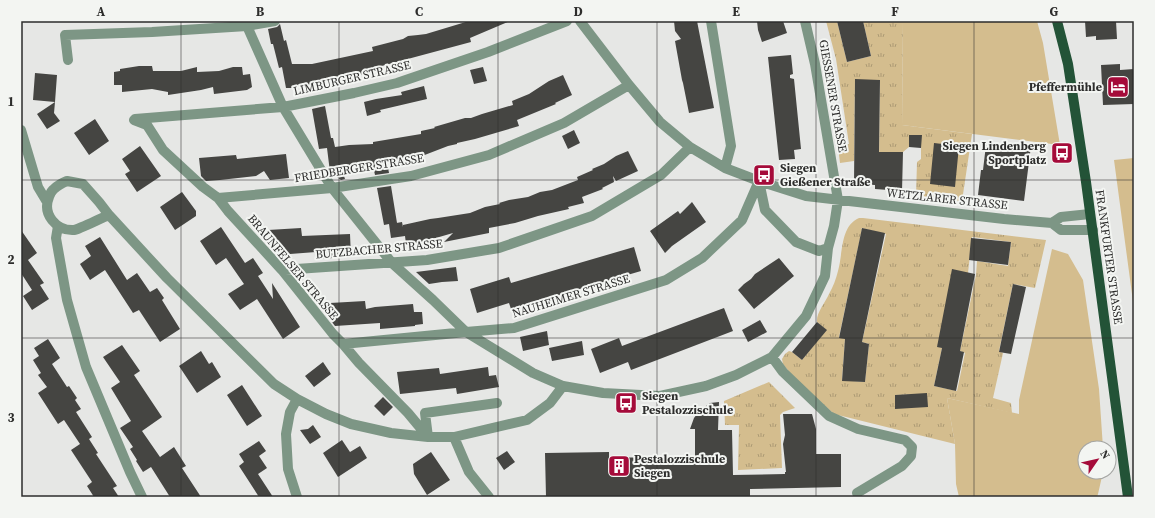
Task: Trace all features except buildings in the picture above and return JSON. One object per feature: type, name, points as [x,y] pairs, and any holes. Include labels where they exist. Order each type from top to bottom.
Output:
[{"type":"main road","name":"FRANKFURTER STRASSE","points":[[1057,21],[1068,64],[1090,214],[1128,497]]},
{"type":"street","points":[[68,60],[65,35],[152,32],[275,21]]},
{"type":"street","name":"LIMBURGER STRASSE","points":[[134,120],[283,107],[397,83],[488,52],[567,21]]},
{"type":"street","name":"WETZLARER STRASSE","points":[[580,21],[629,86],[660,122],[690,147],[725,168],[806,196],[1004,219],[1052,223],[1062,230],[1092,230]]},
{"type":"street","points":[[711,21],[731,146],[725,168]]},
{"type":"street","name":"GIESSENER STRASSE","points":[[772,357],[806,316],[825,276],[828,248],[834,226],[838,200],[815,64],[805,21]]},
{"type":"street","points":[[246,24],[283,107],[332,188],[392,262],[434,300],[466,332],[533,373],[563,386],[603,393],[660,396],[706,386],[736,375],[772,357],[783,372],[829,416],[858,429],[905,440],[912,447],[911,456],[902,466],[857,493]]},
{"type":"street","name":"FRIEDBERGER STRASSE","points":[[218,198],[332,188],[411,176],[489,155],[564,123],[629,86]]},
{"type":"street","name":"BRAUNFELSER STRASSE","points":[[134,120],[147,125],[163,150],[203,187],[218,198],[282,270],[333,334],[408,413],[428,437]]},
{"type":"street","points":[[21,130],[38,187],[47,202],[51,220],[58,226],[76,230],[109,215]]},
{"type":"street","name":"BUTZBACHER STRASSE","points":[[282,270],[427,260],[499,248],[592,216],[661,175],[690,147]]},
{"type":"street","points":[[47,202],[52,190],[59,184],[67,181],[83,184],[109,215],[167,278],[274,384],[297,399],[326,414],[351,424],[391,433],[428,437],[454,437],[527,420],[550,403],[563,386]]},
{"type":"street","points":[[759,181],[765,210],[796,242],[818,251],[828,248]]},
{"type":"street","name":"NAUHEIMER STRASSE","points":[[343,344],[514,328],[666,280],[702,258],[742,220],[759,181]]},
{"type":"street","name":"WETZLARER STRASSE","points":[[1052,223],[1061,217],[1090,214]]},
{"type":"street","points":[[58,226],[56,238],[67,300],[86,367],[142,497]]},
{"type":"street","points":[[297,399],[290,412],[286,434],[288,469],[297,497]]},
{"type":"street","points":[[428,437],[425,414],[497,403]]},
{"type":"street","points":[[454,437],[469,472],[489,497]]},
{"type":"green space","points":[[826,21],[837,21],[847,62],[871,56],[863,21],[903,21],[902,125],[972,134],[962,201],[916,196],[917,162],[921,159],[921,135],[909,135],[909,147],[903,152],[890,152],[890,191],[888,189],[879,160],[880,80],[855,80],[854,161],[840,163],[838,147],[849,144],[836,59]]},
{"type":"green space","points":[[903,21],[1037,21],[1043,43],[1060,145],[902,125]]},
{"type":"green space","points":[[1134,158],[1134,309],[1114,160]]},
{"type":"green space","points":[[859,218],[863,218],[1046,240],[1035,288],[1013,284],[999,351],[1003,353],[993,398],[1011,403],[1012,413],[947,398],[955,444],[834,414],[794,378],[783,364],[782,359],[789,351],[802,360],[826,330],[817,322],[818,315],[834,283],[840,264],[845,234],[848,227]],"holes":[[[861,228],[886,234],[862,342],[869,344],[865,382],[841,380],[845,339],[839,337]],[[972,237],[1011,242],[1008,266],[977,261],[976,275],[960,351],[965,353],[957,391],[934,386],[942,348],[937,346],[968,273]],[[927,394],[895,408],[895,395]]]},
{"type":"green space","points":[[1052,249],[1068,254],[1083,280],[1099,389],[1102,440],[1077,440],[1077,480],[1101,480],[1097,497],[959,497],[956,484],[955,444],[947,398],[1019,414],[1019,400]]},
{"type":"green space","points":[[769,382],[795,408],[783,412],[780,415],[782,468],[738,470],[739,425],[725,425],[724,401]]},
{"type":"place","name":"Pfeffermühle","points":[[1118,87]]},
{"type":"place","name":"Siegen Lindenberg Sportplatz","points":[[1062,153]]},
{"type":"place","name":"Siegen Gießener Straße","points":[[764,175]]},
{"type":"place","name":"Siegen Pestalozzischule","points":[[626,403]]},
{"type":"place","name":"Pestalozzischule Siegen","points":[[619,466]]}]
